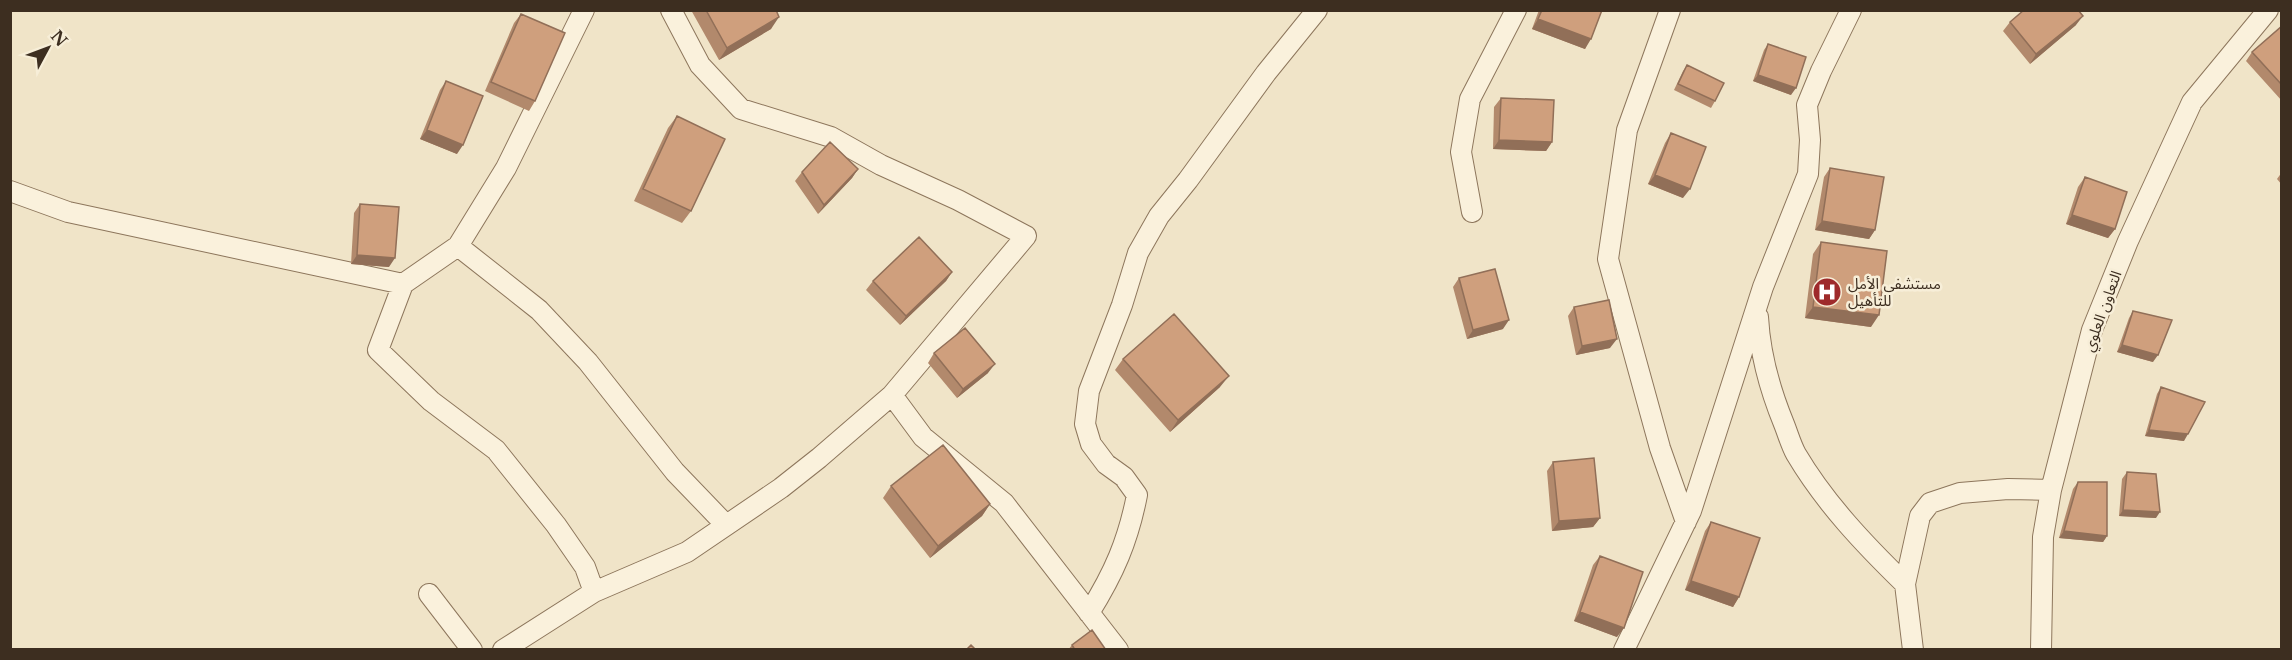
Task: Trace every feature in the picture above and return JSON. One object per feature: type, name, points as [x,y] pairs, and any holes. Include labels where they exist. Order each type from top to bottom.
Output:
[{"type":"street","points":[[584,10],[506,168],[458,246],[403,284],[378,350],[431,401],[496,450],[556,525],[585,567],[594,592]]},
{"type":"street","points":[[503,650],[594,592],[687,552],[781,488],[819,458],[892,395],[1026,236],[958,200],[881,165],[831,137],[741,109],[700,65],[671,10]]},
{"type":"street","points":[[1089,613],[1111,578],[1133,516],[1137,495],[1124,477],[1106,464],[1090,444],[1085,424],[1089,391],[1122,305],[1138,253],[1159,216],[1266,73],[1317,10]]},
{"type":"street","points":[[1472,212],[1461,152],[1470,99],[1516,10]]},
{"type":"street","points":[[1671,10],[1627,130],[1608,260],[1660,448],[1686,522]]},
{"type":"street","points":[[1624,650],[1686,522],[1757,306],[1808,174],[1810,140],[1807,105],[1851,10]]},
{"type":"street","name":"التعاون العلوي","points":[[2041,650],[2043,537],[2051,490],[2092,330],[2128,241],[2192,102],[2268,10]]},
{"type":"street","points":[[10,191],[68,212],[403,284]]},
{"type":"street","points":[[458,246],[539,310],[580,353],[637,420],[675,472],[726,525]]},
{"type":"street","points":[[1757,306],[1759,343],[1774,400],[1795,452],[1860,540],[1905,584]]},
{"type":"street","points":[[892,395],[923,437],[1004,503],[1118,650]]},
{"type":"street","points":[[1913,650],[1905,584],[1920,516],[1930,503],[1970,492],[2008,489],[2051,490]]},
{"type":"street","points":[[429,594],[472,650]]},
{"type":"building","points":[[706,10],[776,10],[779,17],[727,48]]},
{"type":"building","points":[[1542,10],[1602,10],[1591,39],[1538,19]]},
{"type":"building","points":[[2024,10],[2078,10],[2083,16],[2036,54],[2010,22]]},
{"type":"building","points":[[521,14],[565,33],[535,101],[491,82]]},
{"type":"building","points":[[2282,26],[2282,85],[2252,52]]},
{"type":"building","points":[[1768,44],[1806,57],[1796,88],[1758,75]]},
{"type":"building","points":[[1687,65],[1724,83],[1715,101],[1678,84]]},
{"type":"building","points":[[446,81],[483,96],[463,145],[427,130]]},
{"type":"building","points":[[1501,98],[1554,100],[1552,142],[1499,140]]},
{"type":"building","points":[[677,116],[725,139],[691,211],[643,189]]},
{"type":"building","points":[[1671,133],[1706,147],[1690,189],[1655,175]]},
{"type":"building","points":[[830,142],[858,169],[824,205],[802,172]]},
{"type":"building","points":[[1830,168],[1884,177],[1875,230],[1822,221]]},
{"type":"building","points":[[2085,177],[2127,192],[2115,229],[2072,215]]},
{"type":"building","points":[[360,204],[399,207],[395,258],[357,255]]},
{"type":"building","points":[[919,237],[952,272],[906,316],[873,281]]},
{"type":"building","points":[[1821,242],[1887,251],[1879,315],[1813,307]]},
{"type":"building","points":[[1495,269],[1509,320],[1473,330],[1459,278]]},
{"type":"building","points":[[1609,300],[1617,339],[1582,346],[1574,307]]},
{"type":"building","points":[[2133,311],[2172,320],[2158,355],[2122,345]]},
{"type":"building","points":[[1174,314],[1229,376],[1178,420],[1123,359]]},
{"type":"building","points":[[965,328],[995,364],[963,389],[934,353]]},
{"type":"building","points":[[2161,387],[2205,402],[2188,434],[2149,430]]},
{"type":"building","points":[[943,445],[990,504],[938,546],[891,486]]},
{"type":"building","points":[[1594,458],[1600,518],[1559,521],[1553,462]]},
{"type":"building","points":[[2127,472],[2156,474],[2160,512],[2123,510]]},
{"type":"building","points":[[2078,482],[2107,482],[2107,536],[2064,531]]},
{"type":"building","points":[[1711,522],[1760,538],[1739,597],[1691,581]]},
{"type":"building","points":[[1600,556],[1643,572],[1624,628],[1580,612]]},
{"type":"building","points":[[1092,630],[1106,650],[1075,650],[1072,645]]},
{"type":"building","points":[[971,645],[976,650],[966,650]]},
{"type":"place","name":"مستشفى الأمل للتأهيل","points":[[1827,292]]}]
